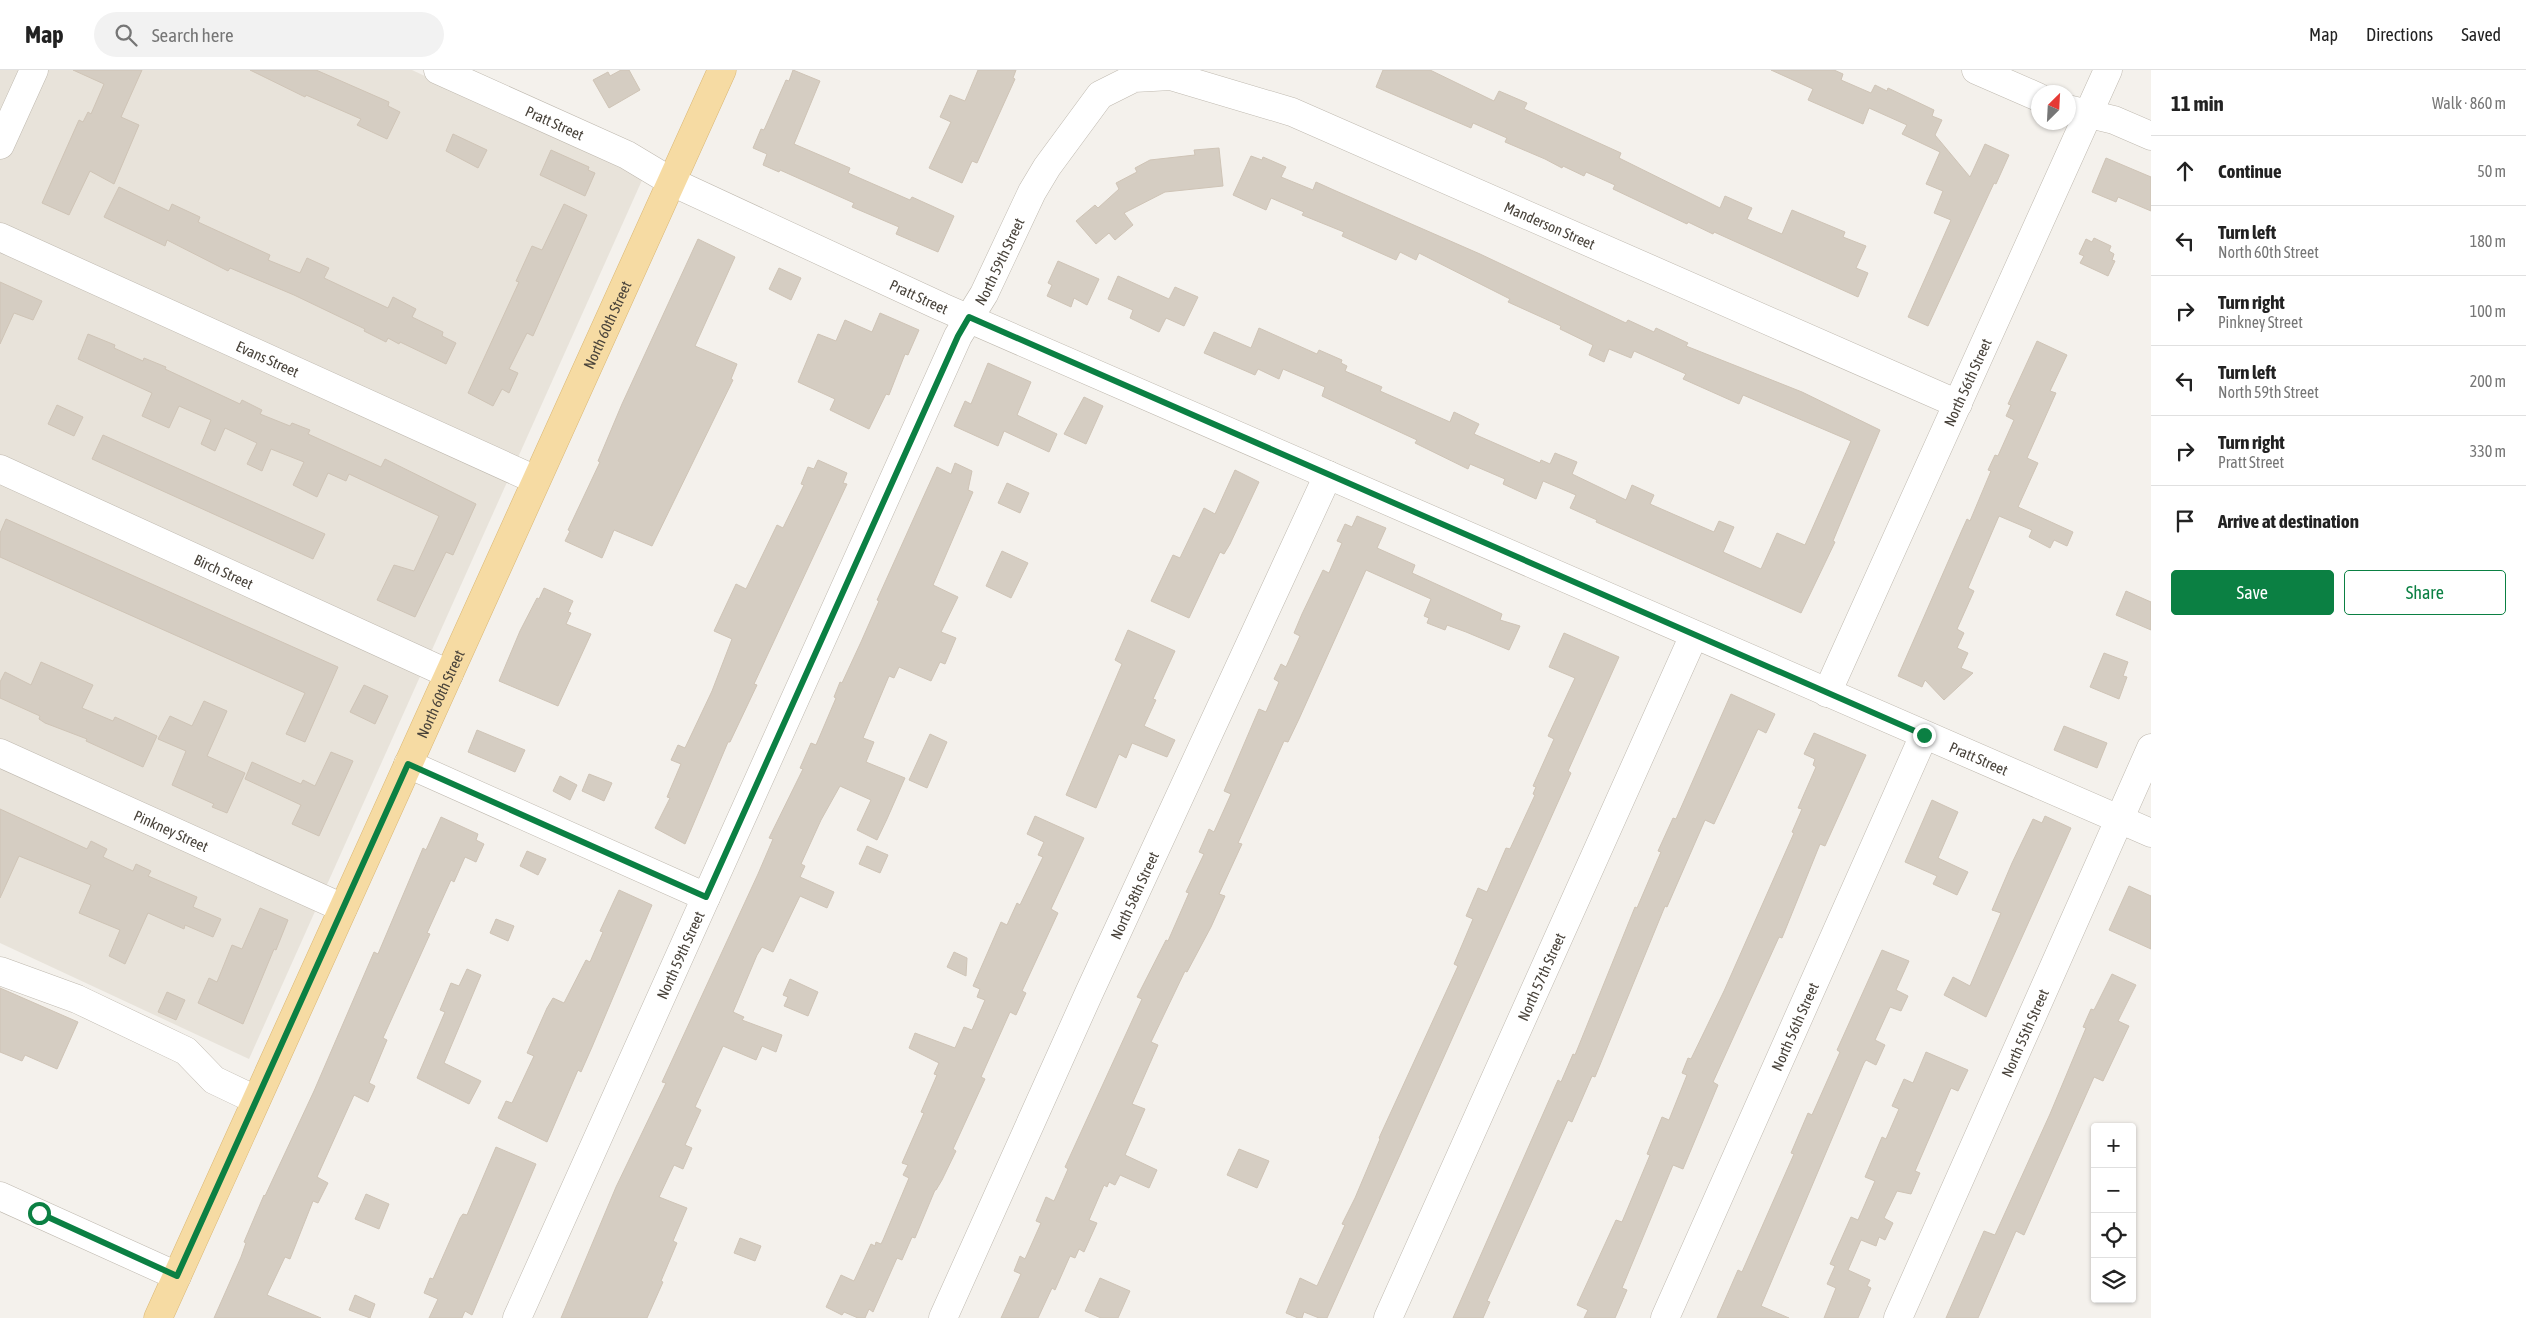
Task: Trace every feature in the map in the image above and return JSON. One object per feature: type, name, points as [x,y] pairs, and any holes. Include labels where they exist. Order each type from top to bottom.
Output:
[{"type":"main road","name":"North 60th Street","points":[[158,1318],[722,70]]},
{"type":"street","points":[[0,145],[34,70]]},
{"type":"street","name":"Pratt Street","points":[[438,70],[627,155],[672,182],[969,317],[2151,833]]},
{"type":"street","points":[[1976,70],[2031,94]]},
{"type":"street","name":"North 56th Street","points":[[1827,693],[1958,404],[2079,112],[2108,70]]},
{"type":"street","name":"Manderson Street","points":[[1134,78],[1171,76],[1292,112],[1958,404]]},
{"type":"street","name":"North 59th Street","points":[[517,1318],[958,336],[984,294],[1032,192],[1047,167],[1100,95],[1134,78]]},
{"type":"street","points":[[2079,112],[2114,120],[2151,136]]},
{"type":"street","name":"Evans Street","points":[[0,237],[536,480]]},
{"type":"street","name":"Birch Street","points":[[0,469],[449,674]]},
{"type":"street","name":"North 58th Street","points":[[943,1318],[1085,1002],[1328,475]]},
{"type":"street","name":"North 57th Street","points":[[1388,1318],[1694,635]]},
{"type":"street","name":"North 56th Street","points":[[1665,1318],[1924,735]]},
{"type":"street","name":"North 55th Street","points":[[1898,1318],[2151,748]]},
{"type":"street","name":"Pinkney Street","points":[[0,753],[343,908]]},
{"type":"street","points":[[408,764],[706,897]]},
{"type":"street","points":[[0,971],[77,999],[186,1052],[214,1080],[256,1100]]},
{"type":"street","points":[[0,1196],[177,1276]]},
{"type":"shaded area","points":[[0,70],[412,70],[643,178],[249,1059],[0,943]]},
{"type":"building","points":[[73,70],[142,70],[121,117],[139,125],[114,184],[90,171],[69,215],[42,203],[79,120],[83,122],[88,112],[91,114],[104,84]]},
{"type":"building","points":[[250,70],[316,70],[389,102],[388,106],[400,112],[387,139],[357,125],[361,119],[306,95],[305,97]]},
{"type":"building","points":[[621,70],[629,70],[640,90],[609,108],[593,80],[608,72],[610,76]]},
{"type":"building","points":[[793,70],[820,81],[794,144],[850,168],[848,173],[910,200],[912,197],[954,216],[938,252],[896,234],[899,227],[852,207],[854,203],[780,170],[779,172],[763,165],[767,154],[753,148],[761,129],[764,130],[786,80],[789,81]]},
{"type":"building","points":[[978,70],[1016,70],[1013,78],[1015,79],[977,163],[972,161],[962,183],[929,168],[951,122],[940,117],[950,95],[965,101]]},
{"type":"building","points":[[1383,70],[1430,70],[1494,101],[1499,91],[1527,103],[1524,109],[1621,153],[1619,158],[1720,208],[1725,196],[1752,208],[1747,219],[1782,234],[1792,210],[1845,232],[1843,237],[1866,246],[1856,268],[1868,273],[1858,297],[1714,232],[1713,234],[1688,222],[1687,224],[1613,189],[1615,185],[1586,172],[1584,176],[1563,166],[1562,168],[1505,142],[1507,138],[1473,123],[1471,128],[1376,87]]},
{"type":"building","points":[[1771,70],[1834,70],[1843,74],[1841,80],[1871,93],[1875,85],[1887,91],[1888,88],[1934,110],[1932,116],[1942,120],[1935,135],[1970,177],[1985,144],[2009,155],[1996,184],[1994,183],[1928,326],[1908,317],[1951,220],[1934,213],[1943,191],[1926,184],[1940,152],[1902,134],[1907,125],[1869,108],[1863,124],[1808,100],[1813,89]]},
{"type":"building","points":[[453,134],[487,150],[478,168],[446,151]]},
{"type":"building","points":[[1219,148],[1223,186],[1165,192],[1124,213],[1133,225],[1115,240],[1109,233],[1096,244],[1076,221],[1095,205],[1098,208],[1119,189],[1116,183],[1137,172],[1135,168],[1150,160],[1195,155],[1194,150]]},
{"type":"building","points":[[551,150],[589,167],[588,170],[595,173],[585,196],[540,175]]},
{"type":"building","points":[[1251,156],[1262,160],[1263,157],[1286,167],[1281,177],[1313,190],[1316,182],[1480,254],[1626,323],[1628,320],[1654,332],[1656,328],[1688,343],[1686,346],[1802,392],[1880,430],[1833,541],[1835,542],[1801,613],[1596,522],[1597,520],[1570,508],[1576,495],[1543,481],[1536,499],[1503,484],[1505,479],[1470,464],[1468,469],[1415,443],[1417,440],[1322,396],[1325,387],[1283,369],[1279,379],[1258,369],[1255,375],[1204,353],[1214,332],[1251,348],[1259,328],[1317,354],[1319,350],[1342,360],[1341,363],[1347,366],[1345,371],[1382,387],[1380,391],[1450,422],[1454,412],[1479,424],[1474,434],[1540,463],[1541,460],[1550,464],[1555,453],[1577,462],[1572,474],[1626,500],[1632,485],[1654,495],[1650,504],[1714,532],[1719,521],[1734,527],[1723,552],[1761,569],[1777,533],[1805,545],[1851,441],[1743,395],[1739,404],[1683,379],[1686,374],[1634,351],[1631,358],[1609,349],[1604,362],[1589,355],[1593,345],[1560,329],[1561,326],[1508,302],[1510,299],[1419,253],[1416,260],[1400,252],[1396,260],[1342,236],[1344,232],[1302,215],[1304,212],[1271,198],[1266,210],[1233,195]]},
{"type":"building","points":[[2106,158],[2151,177],[2151,211],[2118,197],[2116,202],[2092,192]]},
{"type":"building","points":[[119,187],[169,211],[172,204],[200,217],[198,222],[270,255],[268,260],[300,273],[307,258],[329,268],[324,278],[388,308],[393,297],[416,309],[412,317],[443,332],[442,336],[456,343],[446,364],[400,342],[399,344],[388,338],[386,342],[364,331],[365,329],[294,295],[230,268],[228,271],[167,240],[165,246],[104,217]]},
{"type":"building","points":[[564,204],[587,215],[533,336],[527,333],[509,369],[518,373],[509,393],[502,389],[493,406],[468,393],[519,282],[516,281],[532,246],[542,250]]},
{"type":"building","points":[[2094,238],[2111,246],[2109,251],[2114,254],[2112,260],[2115,261],[2108,276],[2080,263],[2084,256],[2079,254],[2086,239],[2092,242]]},
{"type":"building","points":[[698,239],[735,257],[695,346],[737,364],[731,379],[733,380],[652,546],[614,530],[602,558],[565,541],[570,531],[568,530],[600,462],[598,461],[622,404]]},
{"type":"building","points":[[1058,261],[1099,279],[1087,305],[1074,298],[1071,307],[1047,296],[1052,285],[1048,283]]},
{"type":"building","points":[[779,268],[801,278],[791,300],[769,289]]},
{"type":"building","points":[[1118,276],[1169,299],[1175,287],[1198,297],[1184,326],[1166,318],[1159,332],[1130,318],[1133,310],[1108,299]]},
{"type":"building","points":[[0,282],[42,301],[33,320],[14,313],[0,344]]},
{"type":"building","points":[[880,313],[919,330],[908,355],[905,354],[889,395],[886,394],[869,429],[830,410],[835,399],[798,382],[818,334],[836,341],[845,320],[872,332]]},
{"type":"building","points":[[88,334],[115,345],[114,348],[143,361],[144,358],[166,367],[165,369],[240,404],[242,400],[262,410],[260,414],[290,426],[292,423],[310,430],[308,434],[381,467],[385,459],[476,504],[453,555],[446,552],[415,617],[377,600],[394,565],[414,571],[439,516],[349,474],[346,481],[328,473],[317,497],[293,485],[304,462],[271,449],[262,471],[247,464],[257,443],[225,428],[215,451],[201,444],[211,420],[179,406],[169,428],[142,416],[152,393],[78,359]]},
{"type":"building","points":[[2037,341],[2067,355],[2050,391],[2056,393],[2027,458],[2038,463],[2018,507],[2073,532],[2067,546],[2054,540],[2050,548],[2029,537],[2032,530],[1999,516],[1968,588],[1974,591],[1957,629],[1964,633],[1957,648],[1968,653],[1961,668],[1973,673],[1944,700],[1925,680],[1922,687],[1898,676],[1967,519],[1970,521],[1991,471],[1988,470],[1995,455],[1998,456],[2014,420],[2006,416],[2011,405],[2008,404]]},
{"type":"building","points":[[988,363],[1031,382],[1017,415],[1057,434],[1049,452],[1004,431],[998,446],[954,426],[965,401],[971,404]]},
{"type":"building","points":[[1084,397],[1103,406],[1086,444],[1064,434]]},
{"type":"building","points":[[57,405],[83,417],[74,436],[48,424]]},
{"type":"building","points":[[103,435],[325,534],[313,559],[92,459]]},
{"type":"building","points":[[818,460],[847,473],[843,483],[847,484],[754,684],[757,685],[730,742],[728,742],[685,844],[655,828],[670,798],[667,797],[681,764],[671,760],[678,745],[685,748],[712,691],[732,639],[714,631],[736,584],[746,589],[777,525],[783,528],[804,485],[801,484],[808,467],[814,469]]},
{"type":"building","points":[[955,463],[972,471],[968,490],[973,492],[933,585],[958,597],[941,632],[956,638],[945,664],[940,662],[931,681],[899,667],[894,678],[889,676],[863,738],[874,742],[866,762],[905,778],[887,819],[877,840],[857,830],[871,800],[840,786],[821,820],[801,864],[805,866],[800,877],[834,892],[827,908],[800,896],[773,952],[762,947],[757,955],[733,1012],[744,1017],[742,1020],[782,1035],[776,1052],[762,1046],[756,1060],[723,1046],[695,1107],[701,1110],[685,1145],[692,1148],[683,1169],[674,1165],[659,1197],[687,1208],[673,1241],[677,1243],[661,1281],[663,1282],[647,1318],[561,1318],[616,1187],[666,1083],[662,1082],[758,874],[773,839],[769,838],[803,769],[800,768],[811,743],[816,745],[836,698],[834,697],[840,682],[842,683],[861,642],[879,601],[877,600],[937,467],[951,474]]},
{"type":"building","points":[[1235,470],[1259,482],[1230,544],[1224,554],[1220,552],[1189,618],[1151,601],[1173,555],[1180,558],[1204,508],[1215,514]]},
{"type":"building","points":[[1007,483],[1029,493],[1020,513],[998,503]]},
{"type":"building","points":[[1357,516],[1386,528],[1377,548],[1415,565],[1412,573],[1502,614],[1500,620],[1520,626],[1509,650],[1447,625],[1445,630],[1427,623],[1429,618],[1424,616],[1431,599],[1366,570],[1299,719],[1288,742],[1284,741],[1238,843],[1242,844],[1219,894],[1225,896],[1211,927],[1187,972],[1185,971],[1151,1042],[1158,1045],[1132,1104],[1145,1109],[1125,1155],[1157,1170],[1149,1188],[1120,1175],[1115,1185],[1109,1182],[1107,1187],[1104,1185],[1089,1220],[1097,1223],[1084,1252],[1079,1249],[1075,1258],[1070,1256],[1055,1290],[1052,1288],[1038,1318],[1001,1318],[1021,1274],[1014,1271],[1020,1256],[1025,1259],[1041,1223],[1036,1221],[1046,1197],[1054,1201],[1068,1169],[1065,1167],[1142,999],[1137,997],[1166,940],[1168,941],[1189,893],[1186,892],[1204,854],[1199,852],[1209,829],[1214,832],[1231,794],[1224,791],[1259,709],[1266,712],[1279,682],[1274,679],[1281,664],[1286,667],[1300,636],[1294,633],[1302,614],[1323,570],[1329,573],[1342,543],[1337,541],[1345,524],[1352,527]]},
{"type":"building","points":[[6,519],[338,667],[305,742],[286,734],[305,693],[0,557],[0,533]]},
{"type":"building","points":[[1002,551],[1028,563],[1011,598],[986,586]]},
{"type":"building","points":[[544,588],[573,601],[568,612],[571,613],[566,624],[591,634],[558,706],[499,681],[520,631]]},
{"type":"building","points":[[2126,591],[2151,602],[2151,630],[2116,615]]},
{"type":"building","points":[[1128,630],[1175,651],[1153,699],[1156,700],[1144,726],[1175,740],[1167,757],[1132,743],[1126,758],[1119,754],[1096,808],[1066,795],[1122,664],[1115,660]]},
{"type":"building","points":[[1564,633],[1619,657],[1568,771],[1571,773],[1327,1318],[1319,1318],[1304,1312],[1302,1318],[1298,1318],[1286,1313],[1300,1278],[1317,1286],[1345,1225],[1342,1224],[1355,1198],[1379,1138],[1458,966],[1454,964],[1473,919],[1466,916],[1478,888],[1487,892],[1506,848],[1510,849],[1535,795],[1533,794],[1536,787],[1533,786],[1554,739],[1548,736],[1575,678],[1549,667]]},
{"type":"building","points":[[2104,653],[2128,662],[2123,676],[2127,677],[2119,699],[2090,687]]},
{"type":"building","points":[[41,662],[93,685],[82,708],[113,721],[115,717],[157,736],[143,767],[86,741],[87,739],[45,723],[39,719],[40,716],[0,698],[0,682],[5,672],[31,685]]},
{"type":"building","points":[[364,685],[388,696],[375,724],[350,712]]},
{"type":"building","points":[[1731,694],[1775,714],[1766,733],[1758,729],[1714,824],[1705,820],[1667,907],[1665,906],[1595,1077],[1592,1076],[1572,1122],[1568,1120],[1487,1301],[1490,1302],[1483,1318],[1453,1318],[1558,1080],[1561,1082],[1573,1054],[1575,1055],[1635,907],[1637,908],[1661,852],[1658,851],[1673,818],[1676,819]]},
{"type":"building","points":[[204,701],[227,711],[207,756],[245,773],[227,813],[212,807],[214,804],[172,785],[186,751],[158,739],[170,716],[192,726]]},
{"type":"building","points":[[2064,726],[2107,743],[2097,768],[2054,750]]},
{"type":"building","points":[[477,730],[525,750],[515,772],[468,752]]},
{"type":"building","points":[[1814,733],[1866,755],[1825,846],[1820,844],[1782,938],[1779,937],[1713,1082],[1718,1085],[1683,1169],[1673,1165],[1622,1288],[1627,1290],[1615,1318],[1584,1318],[1588,1310],[1577,1305],[1616,1220],[1622,1222],[1650,1155],[1647,1154],[1662,1117],[1669,1120],[1687,1075],[1682,1073],[1688,1058],[1691,1059],[1724,991],[1794,833],[1792,832],[1802,809],[1798,808],[1816,767],[1813,765],[1815,759],[1804,754]]},
{"type":"building","points":[[930,734],[947,742],[927,788],[909,780]]},
{"type":"building","points":[[331,752],[353,761],[319,836],[292,824],[301,805],[245,779],[252,762],[301,784],[303,780],[315,786]]},
{"type":"building","points":[[589,774],[612,783],[604,801],[582,791]]},
{"type":"building","points":[[560,776],[577,785],[570,800],[553,791]]},
{"type":"building","points":[[1932,800],[1958,812],[1938,858],[1968,872],[1957,895],[1933,884],[1937,876],[1905,862]]},
{"type":"building","points":[[0,809],[87,849],[91,841],[107,849],[103,857],[133,871],[136,864],[151,871],[148,876],[197,897],[193,907],[221,919],[213,937],[185,925],[184,929],[148,913],[125,964],[109,956],[120,930],[79,913],[91,885],[19,856],[0,898]]},
{"type":"building","points":[[1035,816],[1084,838],[1051,909],[1058,913],[1022,991],[1026,993],[1016,1015],[1010,1012],[981,1077],[985,1079],[953,1149],[956,1151],[935,1190],[915,1238],[912,1237],[902,1260],[897,1258],[873,1312],[869,1309],[865,1318],[858,1318],[844,1312],[842,1315],[826,1307],[841,1275],[854,1281],[871,1244],[875,1246],[876,1242],[881,1244],[883,1240],[909,1178],[903,1175],[908,1165],[902,1163],[924,1113],[921,1112],[937,1075],[934,1074],[939,1063],[909,1048],[915,1033],[955,1048],[964,1027],[972,1030],[985,1000],[977,997],[980,989],[973,986],[1001,922],[1007,925],[1017,903],[1020,905],[1043,857],[1038,855],[1044,842],[1027,834]]},
{"type":"building","points":[[2045,816],[2071,828],[1986,1017],[1944,995],[1953,977],[1970,986],[2001,913],[1992,910],[2012,863],[2033,819],[2042,823]]},
{"type":"building","points":[[441,817],[478,834],[476,840],[484,844],[476,862],[465,857],[454,882],[451,880],[427,933],[430,934],[383,1038],[387,1040],[369,1083],[375,1086],[368,1102],[354,1095],[317,1177],[328,1183],[318,1203],[313,1201],[290,1259],[285,1257],[267,1295],[321,1318],[214,1318],[241,1257],[246,1243],[244,1242],[264,1195],[314,1091],[374,952],[378,954],[423,848],[426,850]]},
{"type":"building","points":[[867,846],[888,855],[880,873],[859,864]]},
{"type":"building","points":[[527,851],[546,859],[538,875],[520,866]]},
{"type":"building","points":[[2129,886],[2151,896],[2151,949],[2109,930]]},
{"type":"building","points":[[619,890],[652,905],[581,1072],[578,1070],[547,1142],[498,1118],[506,1101],[512,1103],[534,1056],[527,1053],[547,1008],[553,998],[564,1003],[586,960],[590,962],[603,932],[600,931]]},
{"type":"building","points":[[260,908],[288,920],[243,1024],[198,1003],[209,978],[217,982],[232,945],[242,949]]},
{"type":"building","points":[[496,919],[514,926],[508,941],[490,933]]},
{"type":"building","points":[[1882,950],[1909,961],[1896,990],[1908,996],[1901,1011],[1890,1007],[1875,1040],[1885,1045],[1876,1065],[1866,1060],[1864,1063],[1761,1306],[1789,1318],[1717,1318],[1738,1270],[1742,1272],[1794,1154],[1791,1153],[1808,1113],[1812,1115],[1840,1052],[1837,1050]]},
{"type":"building","points":[[954,952],[967,958],[966,976],[947,967]]},
{"type":"building","points":[[467,969],[481,975],[444,1063],[481,1081],[469,1104],[417,1078],[445,1012],[440,1010],[451,983],[459,986]]},
{"type":"building","points":[[2112,974],[2136,985],[2118,1021],[2129,1026],[2103,1081],[2094,1077],[2024,1235],[2016,1231],[1978,1318],[1946,1318],[1984,1231],[1995,1235],[2050,1114],[2086,1028],[2083,1027],[2091,1009],[2094,1010]]},
{"type":"building","points":[[790,979],[818,992],[808,1016],[784,1006],[788,997],[783,995]]},
{"type":"building","points":[[0,988],[78,1022],[57,1069],[25,1055],[22,1061],[0,1052]]},
{"type":"building","points":[[167,992],[185,1000],[176,1020],[158,1012]]},
{"type":"building","points":[[1926,1052],[1968,1070],[1958,1091],[1951,1088],[1915,1171],[1920,1173],[1911,1194],[1897,1191],[1884,1218],[1893,1223],[1885,1240],[1879,1237],[1876,1246],[1861,1240],[1848,1270],[1870,1280],[1867,1286],[1871,1288],[1858,1318],[1824,1318],[1836,1288],[1827,1284],[1835,1266],[1830,1264],[1851,1217],[1858,1220],[1875,1181],[1865,1177],[1882,1137],[1886,1139],[1899,1109],[1892,1106],[1904,1079],[1913,1083]]},
{"type":"building","points":[[496,1147],[536,1164],[472,1315],[465,1311],[462,1318],[429,1318],[438,1299],[424,1293],[430,1278],[433,1279],[460,1218],[463,1214],[467,1215]]},
{"type":"building","points":[[1239,1149],[1269,1161],[1257,1188],[1227,1175]]},
{"type":"building","points":[[366,1194],[389,1204],[379,1229],[355,1219]]},
{"type":"building","points":[[740,1238],[761,1246],[755,1261],[734,1253]]},
{"type":"building","points":[[1100,1278],[1130,1291],[1118,1318],[1101,1318],[1085,1311]]},
{"type":"building","points":[[355,1295],[375,1304],[370,1318],[349,1310]]},
{"type":"route","points":[[39,1213],[177,1276],[408,764],[706,897],[958,336],[969,317],[1924,735]]}]
